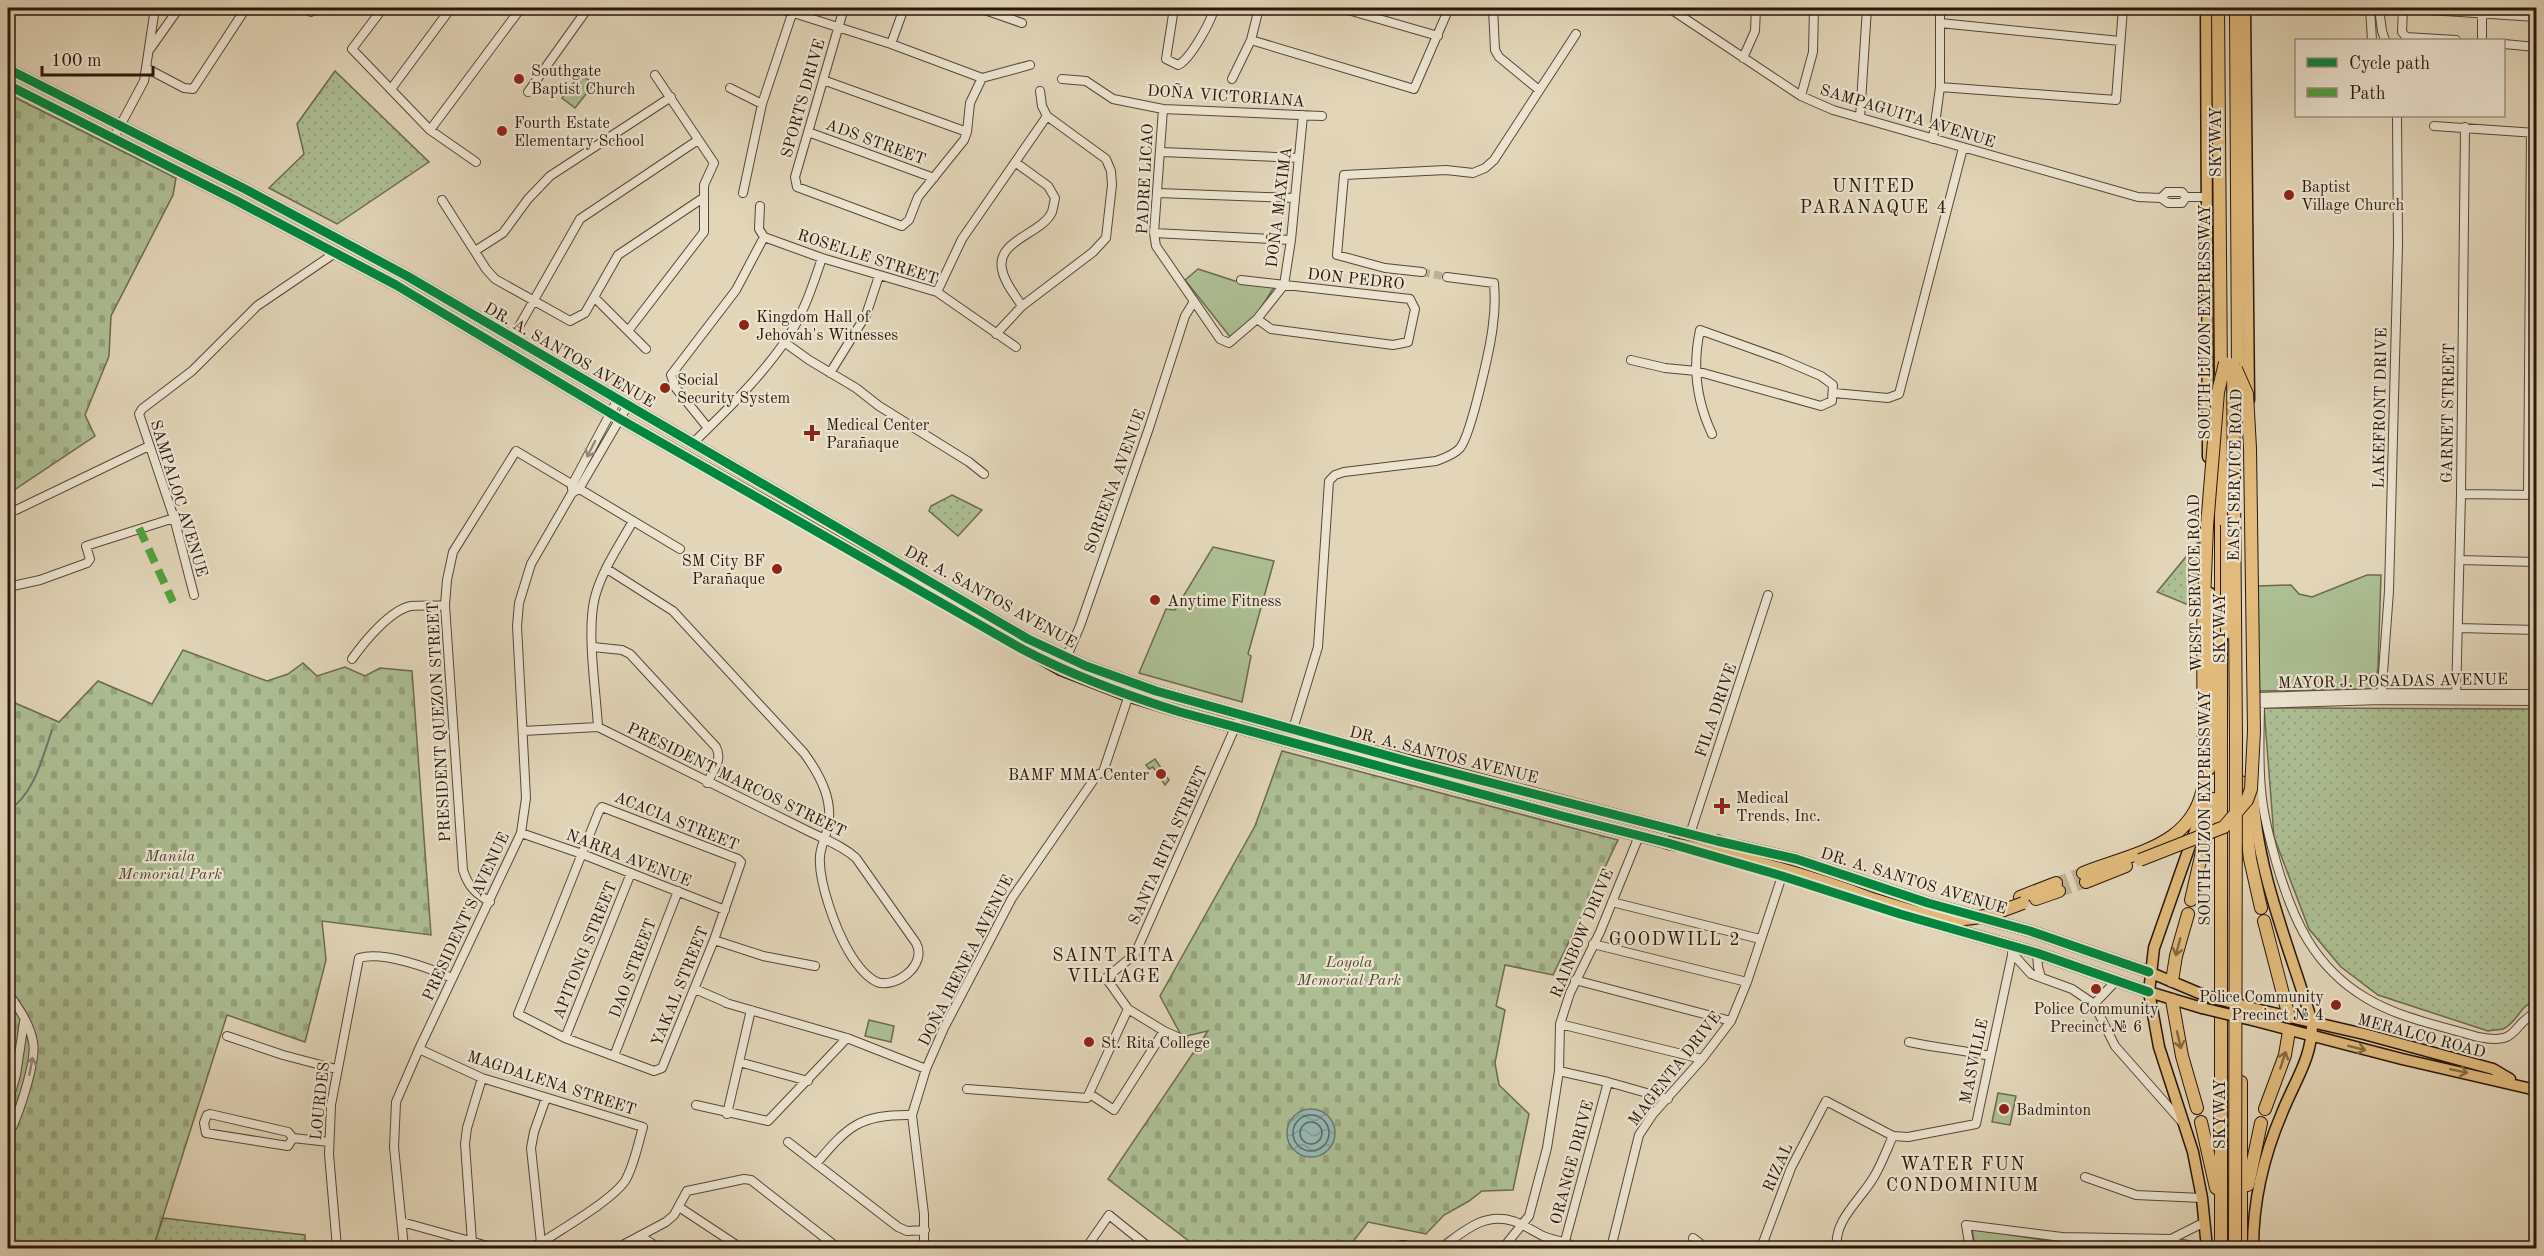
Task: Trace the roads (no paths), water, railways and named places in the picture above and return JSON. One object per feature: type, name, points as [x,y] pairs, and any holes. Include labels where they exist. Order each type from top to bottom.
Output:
[{"type":"highway","name":"SKYWAY","points":[[2220,8],[2236,714],[2243,1248]]},
{"type":"highway","name":"SOUTH LUZON EXPRESSWAY","points":[[2220,8],[2221,1248]]},
{"type":"highway","name":"SKYWAY","points":[[2227,1248],[2231,8]]},
{"type":"highway","name":"SOUTH LUZON EXPRESSWAY","points":[[2236,8],[2243,1248]]},
{"type":"highway","points":[[2229,364],[2247,394],[2250,448],[2254,731],[2251,789],[2247,800],[2224,827],[2084,877],[2169,840],[2191,819],[2200,806],[2203,794],[2203,628],[2209,495],[2218,392],[2229,364]]},
{"type":"highway","points":[[2191,900],[2214,804],[2219,741]]},
{"type":"highway","points":[[2241,782],[2250,859],[2261,908]]},
{"type":"highway","points":[[1717,841],[1934,918],[1966,919],[1994,914],[2058,887]]},
{"type":"highway","points":[[1668,843],[1736,857],[1872,896]]},
{"type":"highway","points":[[2172,981],[2176,956],[2188,915]]},
{"type":"highway","points":[[2264,921],[2289,1017]]},
{"type":"highway","points":[[2172,1000],[2180,1048],[2197,1108]]},
{"type":"highway","points":[[2265,1109],[2285,1055],[2289,1031]]},
{"type":"highway","points":[[2201,1122],[2217,1194],[2221,1248]]},
{"type":"highway","points":[[2243,1248],[2248,1178],[2260,1123]]},
{"type":"main road","name":"WEST SERVICE ROAD","points":[[2205,1248],[2202,1198],[2188,1133],[2159,1047],[2149,992],[2150,972],[2161,926],[2201,814],[2210,773],[2206,8]]},
{"type":"main road","name":"EAST SERVICE ROAD","points":[[2243,1248],[2255,1213],[2267,1153],[2282,1111],[2304,1066],[2312,1037],[2312,1022],[2276,907],[2256,830],[2251,721],[2255,701],[2247,612],[2250,368],[2246,235],[2245,8]]},
{"type":"main road","name":"DR. A. SANTOS AVENUE","points":[[8,69],[336,237],[513,337],[1029,639],[1066,657],[1133,683],[1414,763],[1796,859],[1928,903],[2030,931],[2150,972],[2206,996],[2312,1022]]},
{"type":"main road","name":"DR. A. SANTOS AVENUE","points":[[8,85],[396,285],[620,419],[1061,670],[1128,696],[1668,843],[1782,876],[2011,950],[2037,953],[2172,1000],[2312,1037]]},
{"type":"main road","points":[[1411,774],[1414,763]]},
{"type":"main road","points":[[1425,778],[1429,766]]},
{"type":"main road","points":[[2117,980],[2124,963]]},
{"type":"main road","points":[[2172,981],[2172,1000]]},
{"type":"main road","points":[[2289,1017],[2289,1031]]},
{"type":"main road","name":"MERALCO ROAD","points":[[2312,1022],[2493,1069],[2521,1085]]},
{"type":"main road","name":"MERALCO ROAD","points":[[2312,1037],[2536,1090]]},
{"type":"street","points":[[113,139],[144,81],[155,8]]},
{"type":"street","points":[[148,52],[179,8]]},
{"type":"street","points":[[147,68],[184,88],[193,88],[246,8]]},
{"type":"street","points":[[383,8],[352,49],[430,130],[476,162]]},
{"type":"street","points":[[391,88],[451,8]]},
{"type":"street","points":[[430,130],[521,8]]},
{"type":"street","points":[[528,92],[588,8]]},
{"type":"street","points":[[778,8],[794,9],[982,78],[1030,64]]},
{"type":"street","name":"SPORTS DRIVE","points":[[844,8],[795,177],[797,187],[902,226],[909,220],[918,197],[964,140],[970,103],[982,78]]},
{"type":"street","points":[[891,44],[904,8]]},
{"type":"street","points":[[979,8],[1022,23]]},
{"type":"street","points":[[1174,8],[1166,59],[1178,65],[1183,63],[1200,39],[1213,16],[1214,8]]},
{"type":"street","points":[[1232,79],[1251,40],[1259,8]]},
{"type":"street","points":[[1341,8],[1438,36]]},
{"type":"street","points":[[1251,40],[1414,89],[1449,8]]},
{"type":"street","points":[[1493,8],[1495,50],[1499,57],[1539,90]]},
{"type":"street","name":"SAMPAGUITA AVENUE","points":[[1669,8],[1801,96],[1860,118],[2138,196],[2162,198],[2168,203],[2182,203],[2186,197],[2206,198]]},
{"type":"street","points":[[1743,58],[1755,31],[1756,8]]},
{"type":"street","points":[[1801,96],[1813,52],[1814,8]]},
{"type":"street","points":[[1860,118],[1867,8]]},
{"type":"street","points":[[1933,139],[1940,87],[1940,8]]},
{"type":"street","points":[[1940,87],[2116,100],[2122,8]]},
{"type":"street","points":[[2370,8],[2372,39]]},
{"type":"street","points":[[2379,8],[2385,39]]},
{"type":"street","points":[[2439,39],[2406,37],[2402,32],[2401,8],[2526,12],[2536,17]]},
{"type":"street","points":[[743,193],[762,104],[794,9]]},
{"type":"street","points":[[2482,10],[2482,39]]},
{"type":"street","points":[[1940,23],[2120,41]]},
{"type":"street","points":[[1422,272],[1385,268],[1337,255],[1344,175],[1446,170],[1473,174],[1485,168],[1494,160],[1576,34]]},
{"type":"street","points":[[2505,44],[2536,47]]},
{"type":"street","points":[[628,331],[704,232],[704,185],[714,163],[655,75]]},
{"type":"street","name":"DOÑA VICTORIANA","points":[[1062,79],[1086,81],[1113,99],[1163,109],[1322,116]]},
{"type":"street","points":[[823,80],[967,132]]},
{"type":"street","points":[[730,88],[762,104]]},
{"type":"street","points":[[996,334],[1022,306],[1093,252],[1106,238],[1112,185],[1111,171],[1106,159],[1047,116],[1042,106],[1040,91]]},
{"type":"street","points":[[475,250],[503,233],[528,199],[550,176],[670,97]]},
{"type":"street","name":"PADRE LICAO","points":[[1163,109],[1162,152],[1154,233],[1156,246],[1193,303],[1220,339]]},
{"type":"street","name":"DOÑA MAXIMA","points":[[1220,339],[1229,342],[1257,319],[1284,285],[1304,115]]},
{"type":"street","points":[[937,292],[962,239],[1047,116]]},
{"type":"street","name":"LAKEFRONT DRIVE","points":[[2381,696],[2389,591],[2398,244],[2397,117]]},
{"type":"street","points":[[2434,126],[2534,132],[2532,495],[2462,494]]},
{"type":"street","name":"GARNET STREET","points":[[2456,696],[2462,494],[2465,128]]},
{"type":"street","name":"ADS STREET","points":[[808,132],[934,178]]},
{"type":"street","points":[[513,337],[580,219],[698,140]]},
{"type":"street","points":[[1834,393],[1888,398],[1899,394],[1963,148]]},
{"type":"street","points":[[1162,152],[1299,158]]},
{"type":"street","points":[[1015,162],[1048,186],[1055,198],[1052,212],[1045,220],[1006,250],[1002,258],[1002,269],[1022,306]]},
{"type":"street","points":[[1158,193],[1295,198]]},
{"type":"street","points":[[442,200],[486,269],[495,279],[570,321],[585,313],[618,255],[703,198]]},
{"type":"street","points":[[708,428],[675,387],[671,375],[736,290],[764,237],[759,229],[760,206]]},
{"type":"street","points":[[1154,233],[1291,240]]},
{"type":"street","name":"ROSELLE STREET","points":[[764,237],[822,258],[937,292],[1016,347]]},
{"type":"street","name":"SAMPALOC AVENUE","points":[[194,595],[174,518],[140,419],[142,409],[192,371],[257,306],[335,253]]},
{"type":"street","points":[[693,443],[747,388],[784,342],[810,296],[822,258]]},
{"type":"street","points":[[830,373],[866,315],[879,276]]},
{"type":"street","points":[[1293,729],[1318,647],[1329,481],[1344,472],[1436,461],[1448,457],[1459,449],[1472,419],[1493,325],[1494,283],[1447,277]]},
{"type":"street","name":"DON PEDRO","points":[[1241,280],[1410,298],[1415,309],[1408,342],[1393,345],[1271,329],[1257,319]]},
{"type":"street","points":[[595,298],[646,349]]},
{"type":"street","name":"SOREENA AVENUE","points":[[1061,670],[1080,626],[1149,428],[1185,316],[1193,303]]},
{"type":"street","points":[[1631,360],[1655,366],[1695,371],[1821,406],[1832,401],[1833,385],[1821,376],[1700,330],[1695,371],[1701,411],[1712,434]]},
{"type":"street","points":[[784,342],[984,474]]},
{"type":"street","name":"PRESIDENT'S AVENUE","points":[[575,489],[610,413],[623,402]]},
{"type":"street","name":"PRESIDENT'S AVENUE","points":[[404,1248],[394,1147],[396,1102],[521,834],[526,798],[517,626],[519,603],[531,564],[620,419],[623,402]]},
{"type":"street","points":[[16,510],[149,446]]},
{"type":"street","name":"PRESIDENT QUEZON STREET","points":[[490,902],[477,894],[467,883],[463,870],[445,605],[453,552],[516,451],[575,489],[680,549]]},
{"type":"street","points":[[8,586],[40,580],[87,563],[90,560],[86,546],[174,518]]},
{"type":"street","points":[[598,728],[593,647],[594,600],[607,569],[633,521]]},
{"type":"street","points":[[2460,560],[2536,562]]},
{"type":"street","points":[[607,569],[673,610],[804,753],[821,779],[829,807],[824,838]]},
{"type":"street","name":"FILA DRIVE","points":[[1690,834],[1768,595]]},
{"type":"street","points":[[352,659],[394,614],[410,606],[445,605]]},
{"type":"street","points":[[2458,628],[2536,630]]},
{"type":"street","points":[[593,647],[622,650],[630,654],[716,747],[719,753],[718,761],[707,783]]},
{"type":"street","name":"DOÑA IRENEA AVENUE","points":[[924,1248],[925,1230],[912,1115],[926,1069],[944,1028],[1012,898],[1097,775],[1103,772],[1103,766],[1133,683]]},
{"type":"street","name":"MAYOR J. POSADAS AVENUE","points":[[2255,701],[2381,696],[2536,694]]},
{"type":"street","name":"MAYOR J. POSADAS AVENUE","points":[[2456,696],[2536,701]]},
{"type":"street","points":[[2255,701],[2260,787],[2269,838],[2296,921],[2307,941],[2328,967],[2354,990],[2383,1007],[2478,1037],[2493,1040],[2508,1038],[2536,1012]]},
{"type":"street","name":"SANTA RITA STREET","points":[[1128,1009],[1106,978],[1135,954],[1240,714]]},
{"type":"street","name":"PRESIDENT MARCOS STREET","points":[[523,731],[598,728],[707,783],[824,838],[847,850],[856,858],[916,943],[920,955],[915,967],[894,981],[881,983],[875,981],[862,969],[843,940],[832,912],[820,867],[824,838]]},
{"type":"street","name":"ACACIA STREET","points":[[582,854],[602,807],[727,854],[738,859],[742,866],[725,910]]},
{"type":"street","name":"NARRA AVENUE","points":[[521,834],[582,854],[725,910]]},
{"type":"street","name":"RAINBOW DRIVE","points":[[1503,1248],[1529,1216],[1547,1148],[1559,1071],[1560,1024],[1575,980],[1612,902],[1639,836]]},
{"type":"street","points":[[582,854],[518,1014],[565,1038],[614,1056]]},
{"type":"street","name":"APITONG STREET","points":[[565,1038],[631,873]]},
{"type":"street","name":"MAGENTA DRIVE","points":[[1611,1248],[1639,1135],[1653,1114],[1702,1059],[1731,1021],[1747,982],[1782,876]]},
{"type":"street","name":"DAO STREET","points":[[614,1056],[678,891]]},
{"type":"street","points":[[1612,902],[1760,939]]},
{"type":"street","name":"YAKAL STREET","points":[[614,1056],[654,1071],[662,1068],[725,910]]},
{"type":"street","points":[[714,940],[764,956],[815,966]]},
{"type":"street","points":[[1593,944],[1747,982]]},
{"type":"street","points":[[2011,950],[2031,974],[2072,989],[2094,1004],[2115,1046],[2165,1101],[2188,1133]]},
{"type":"street","name":"MASVILLE","points":[[1893,1136],[1908,1137],[1976,1124],[2011,950]]},
{"type":"street","points":[[2037,953],[2041,977]]},
{"type":"street","name":"LOURDES","points":[[337,1248],[329,1142],[331,1105],[336,1069],[359,958],[371,955],[431,969],[452,978]]},
{"type":"street","points":[[1575,980],[1731,1021]]},
{"type":"street","points":[[2094,1004],[2117,980]]},
{"type":"street","points":[[695,989],[725,1003],[848,1038],[926,1069]]},
{"type":"street","points":[[8,993],[24,1018],[27,1035],[34,1049],[19,1114],[8,1135]]},
{"type":"street","points":[[1088,1096],[1128,1009],[1164,1031],[1184,1040]]},
{"type":"street","points":[[727,1114],[751,1010]]},
{"type":"street","points":[[1560,1024],[1702,1059]]},
{"type":"street","points":[[967,1089],[1088,1096],[1114,1110],[1164,1031]]},
{"type":"street","points":[[8,1103],[27,1035]]},
{"type":"street","points":[[227,1035],[283,1055],[336,1069]]},
{"type":"street","points":[[696,1105],[727,1114],[768,1121],[848,1038]]},
{"type":"street","points":[[1909,1042],[1990,1056]]},
{"type":"street","name":"MAGDALENA STREET","points":[[419,1049],[482,1078],[643,1127],[624,1181],[614,1192],[541,1243]]},
{"type":"street","points":[[739,1062],[808,1082]]},
{"type":"street","points":[[1559,1071],[1668,1099]]},
{"type":"street","points":[[472,1242],[465,1144],[467,1128],[482,1078]]},
{"type":"street","name":"ORANGE DRIVE","points":[[1562,1245],[1608,1082]]},
{"type":"street","points":[[529,1248],[541,1243],[531,1148],[546,1098]]},
{"type":"street","name":"RIZAL","points":[[1761,1248],[1791,1168],[1826,1101],[1893,1136]]},
{"type":"street","points":[[293,1138],[288,1146],[266,1144],[207,1133],[204,1123],[207,1115],[210,1114],[288,1132],[293,1138],[329,1142]]},
{"type":"street","points":[[816,1164],[839,1137],[851,1127],[885,1114],[912,1115]]},
{"type":"street","points":[[1837,1248],[1835,1238],[1839,1226],[1875,1176],[1893,1136]]},
{"type":"street","points":[[788,1142],[898,1227],[907,1231],[925,1230]]},
{"type":"street","points":[[2085,1177],[2136,1195],[2202,1198]]},
{"type":"street","points":[[617,1248],[666,1222],[679,1208],[687,1191],[744,1179],[751,1180],[838,1248]]},
{"type":"street","points":[[679,1208],[741,1248]]},
{"type":"street","points":[[1086,1248],[1109,1215],[1138,1245],[1150,1248]]},
{"type":"street","points":[[1441,1248],[1477,1222],[1503,1220],[1523,1226],[1562,1245],[1578,1248]]},
{"type":"street","points":[[402,1222],[495,1248]]},
{"type":"street","points":[[1970,1248],[1966,1225],[2062,1237],[2171,1239],[2205,1222]]},
{"type":"street","points":[[640,1236],[658,1248]]},
{"type":"street","points":[[1692,1238],[1706,1248]]},
{"type":"street","points":[[2171,1239],[2177,1243],[2205,1248]]},
{"type":"street","points":[[1385,1248],[1403,1245],[1418,1248]]},
{"type":"street","points":[[393,1248],[404,1248]]},
{"type":"water","points":[[1306,1109],[1316,1109],[1331,1119],[1335,1133],[1334,1142],[1325,1153],[1316,1157],[1306,1157],[1291,1147],[1287,1138],[1287,1128],[1297,1113]]},
{"type":"waterway","points":[[8,811],[17,804],[31,786],[52,730]]},
{"type":"tunnel","points":[[1422,272],[1447,277]]},
{"type":"tunnel","points":[[2056,883],[2083,873]]},
{"type":"tunnel","points":[[2059,891],[2086,882]]},
{"type":"place","name":"Southgate Baptist Church","points":[[519,79]]},
{"type":"place","name":"Fourth Estate Elementary School","points":[[502,131]]},
{"type":"place","name":"Baptist Village Church","points":[[2289,195]]},
{"type":"place","name":"Kingdom Hall of Jehovah's Witnesses","points":[[744,325]]},
{"type":"place","name":"Social Security System","points":[[665,388]]},
{"type":"place","name":"Medical Center Parañaque","points":[[812,433]]},
{"type":"place","name":"SM City BF Parañaque","points":[[777,569]]},
{"type":"place","name":"Anytime Fitness","points":[[1155,600]]},
{"type":"place","name":"BAMF MMA Center","points":[[1161,774]]},
{"type":"place","name":"Medical Trends, Inc.","points":[[1722,806]]},
{"type":"place","name":"Police Community Precinct № 6","points":[[2096,989]]},
{"type":"place","name":"Police Community Precinct № 4","points":[[2336,1005]]},
{"type":"place","name":"St. Rita College","points":[[1089,1042]]},
{"type":"place","name":"Badminton","points":[[2004,1109]]},
{"type":"district","name":"UNITED PARANAQUE 4","points":[[1874,196]]},
{"type":"district","name":"GOODWILL 2","points":[[1675,939]]},
{"type":"district","name":"SAINT RITA VILLAGE","points":[[1114,965]]},
{"type":"district","name":"WATER FUN CONDOMINIUM","points":[[1963,1174]]},
{"type":"park label","name":"Manila Memorial Park","points":[[170,864]]},
{"type":"park label","name":"Loyola Memorial Park","points":[[1349,970]]}]
